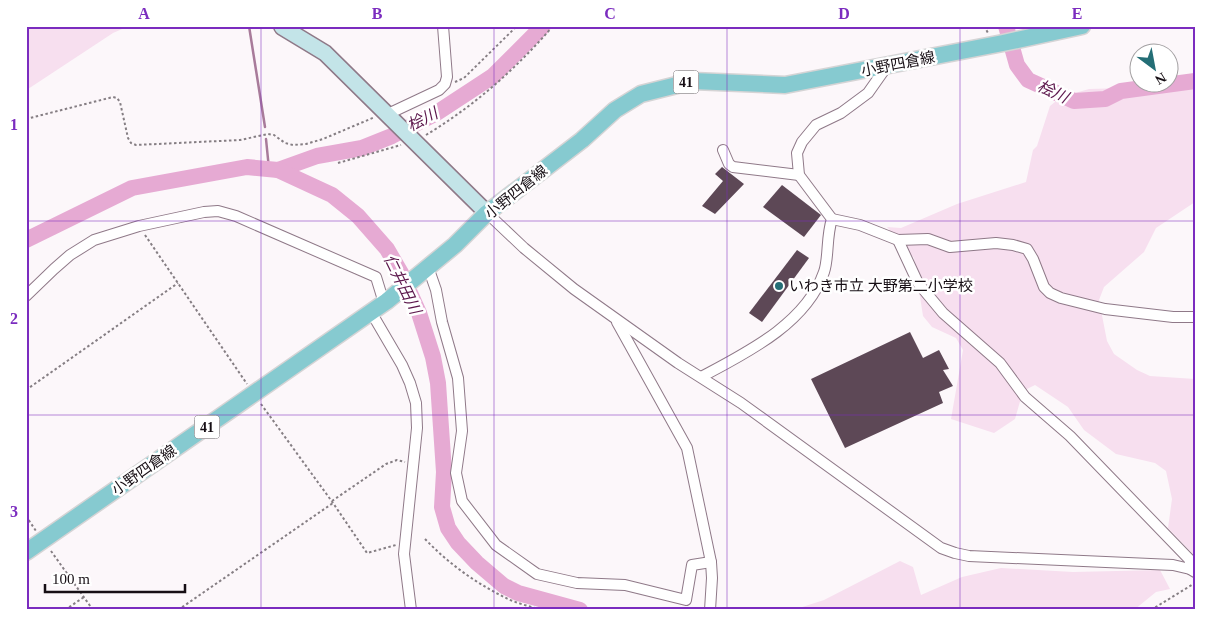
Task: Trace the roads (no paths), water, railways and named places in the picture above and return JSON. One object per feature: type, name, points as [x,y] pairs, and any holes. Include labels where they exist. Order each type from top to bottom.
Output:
[{"type":"main road","name":"小野四倉線","points":[[26,552],[380,305],[455,245],[487,213],[582,140],[615,110],[641,94],[692,81],[785,85],[1003,44],[1082,26]]},
{"type":"street","points":[[282,26],[282,28],[325,53],[487,213],[524,248],[574,289],[741,403],[941,548],[969,556],[1173,566],[1192,570],[1190,560],[1070,436],[1025,397],[1000,363],[942,312],[918,283],[898,240]]},
{"type":"street","points":[[388,114],[439,90],[445,84],[447,77],[443,26]]},
{"type":"street","points":[[887,66],[868,93],[841,113],[816,124],[802,142],[797,153],[799,175],[832,219],[860,225],[898,240],[928,239],[950,247],[996,243],[1013,245],[1027,250],[1033,259],[1044,287],[1050,293],[1061,298],[1105,309],[1173,317],[1195,317]]},
{"type":"street","points":[[723,150],[729,164],[733,167],[799,175]]},
{"type":"street","points":[[26,296],[54,269],[94,240],[139,226],[204,212],[218,211],[236,216],[376,277],[380,305],[416,403],[417,428],[405,542],[406,572],[412,610]]},
{"type":"street","points":[[701,377],[742,355],[777,332],[810,302],[825,271],[828,231],[832,219]]},
{"type":"street","points":[[428,267],[436,290],[442,322],[458,378],[462,432],[456,473],[462,501],[496,545],[537,574],[576,583],[625,585],[686,600],[692,565],[712,562]]},
{"type":"street","points":[[615,318],[687,448],[712,562],[710,610]]},
{"type":"waterway","points":[[249,26],[265,127]]},
{"type":"waterway","name":"桧川","points":[[278,170],[317,156],[362,148],[392,136],[435,114],[493,76],[543,26]]},
{"type":"waterway","name":"桧川","points":[[1006,26],[1017,65],[1028,80],[1074,101],[1105,99],[1121,91],[1195,81]]},
{"type":"waterway","points":[[266,139],[269,169]]},
{"type":"waterway","name":"仁井田川","points":[[26,240],[132,188],[247,167],[278,170],[332,195],[358,216],[387,249],[401,273],[419,313],[433,357],[438,383],[444,472],[442,507],[448,528],[458,543],[477,563],[504,586],[518,593],[580,610]]},
{"type":"place","name":"いわき市立 大野第二小学校","points":[[779,286]]}]
